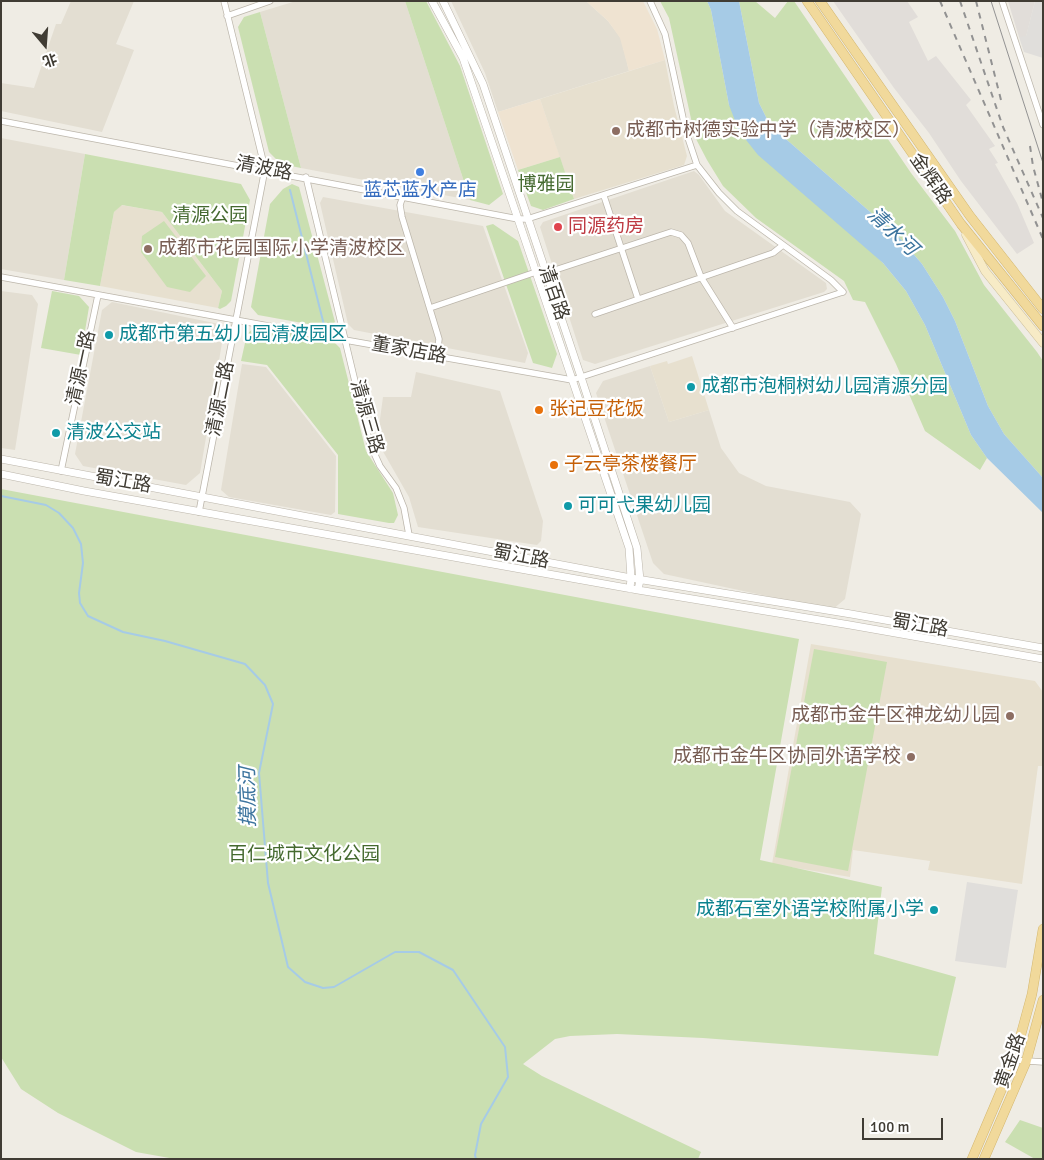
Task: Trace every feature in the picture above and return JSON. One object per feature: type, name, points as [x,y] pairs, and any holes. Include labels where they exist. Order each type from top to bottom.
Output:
[{"type":"main road","name":"金辉路","points":[[807,1],[961,224],[1043,326]]},
{"type":"main road","name":"金辉路","points":[[820,1],[970,216],[1043,308]]},
{"type":"main road","points":[[961,224],[985,271],[1043,343]]},
{"type":"main road","name":"黄金路","points":[[972,1159],[1013,1060],[1032,994],[1043,929]]},
{"type":"main road","name":"黄金路","points":[[984,1159],[1026,1062],[1043,1000]]},
{"type":"street","points":[[224,1],[265,169]]},
{"type":"street","points":[[227,16],[270,1]]},
{"type":"street","name":"清百路","points":[[432,1],[463,58],[518,218],[629,548],[630,588]]},
{"type":"street","name":"清百路","points":[[443,1],[483,84],[581,377],[637,548],[640,580],[638,590]]},
{"type":"street","points":[[596,314],[773,253],[783,245],[737,211],[719,193],[697,165],[686,132],[665,34],[650,1]]},
{"type":"street","points":[[1002,1],[1043,125]]},
{"type":"street","name":"清波路","points":[[1,121],[528,219]]},
{"type":"street","points":[[528,219],[697,165]]},
{"type":"street","name":"清源二路","points":[[199,512],[265,169]]},
{"type":"street","name":"清源三路","points":[[306,178],[370,444],[380,466],[396,488],[404,508],[410,535]]},
{"type":"street","points":[[402,196],[400,205],[402,217],[439,339],[437,356]]},
{"type":"street","points":[[604,196],[638,299]]},
{"type":"street","points":[[546,273],[671,232],[681,235],[688,243],[700,277],[733,328]]},
{"type":"street","name":"董家店路","points":[[1,277],[572,380],[843,292],[783,245]]},
{"type":"street","points":[[430,308],[536,272]]},
{"type":"street","name":"清源一路","points":[[61,471],[98,294]]},
{"type":"street","name":"蜀江路","points":[[1,459],[640,580],[853,614],[1043,648]]},
{"type":"street","name":"蜀江路","points":[[1,474],[199,512],[638,590],[1043,659]]},
{"type":"street","points":[[1013,1060],[1043,1062]]},
{"type":"shaded area","points":[[71,1],[134,1],[116,44],[134,50],[102,132],[1,111],[1,83],[34,88],[56,24],[61,24]]},
{"type":"shaded area","points":[[296,1],[405,1],[470,200],[301,168],[260,12]]},
{"type":"shaded area","points":[[451,1],[586,1],[608,21],[621,38],[629,71],[498,112],[485,73]]},
{"type":"shaded area","points":[[586,1],[643,1],[657,29],[665,60],[629,71],[620,38],[608,21]]},
{"type":"shaded area","points":[[833,1],[907,1],[918,17],[909,22],[928,61],[936,56],[971,100],[966,105],[995,146],[989,149],[998,163],[995,164],[1017,203],[1034,243],[1017,254],[961,181],[929,133],[894,88]]},
{"type":"shaded area","points":[[1008,1],[1035,1],[1026,37],[1019,37]]},
{"type":"shaded area","points":[[1035,1],[1043,1],[1043,58],[1024,52],[1019,37],[1026,36]]},
{"type":"shaded area","name":"成都市树德实验中学（清波校区）","points":[[665,60],[674,106],[687,156],[684,165],[574,199],[540,99]]},
{"type":"shaded area","points":[[540,99],[560,157],[518,170],[498,112]]},
{"type":"shaded area","points":[[1,138],[85,154],[64,280],[1,269]]},
{"type":"shaded area","points":[[694,171],[699,175],[725,211],[826,283],[827,289],[824,292],[595,364],[583,360],[540,227],[543,222]]},
{"type":"shaded area","points":[[323,197],[483,226],[528,353],[525,363],[354,330],[348,324],[320,203]]},
{"type":"shaded area","name":"成都市花园国际小学清波校区","points":[[121,205],[162,212],[222,291],[218,308],[100,286],[114,212]]},
{"type":"shaded area","points":[[1,291],[32,295],[38,304],[15,450],[1,448]]},
{"type":"shaded area","points":[[112,302],[219,324],[224,331],[200,473],[186,485],[83,466],[75,454],[102,310]]},
{"type":"shaded area","points":[[692,356],[709,410],[669,422],[650,366],[667,361],[668,364]]},
{"type":"shaded area","points":[[242,364],[266,367],[336,456],[335,512],[331,515],[229,497],[221,490]]},
{"type":"shaded area","points":[[650,366],[669,422],[709,410],[721,448],[739,473],[766,486],[850,502],[861,514],[845,599],[832,610],[664,574],[653,563],[596,393],[603,381]]},
{"type":"shaded area","points":[[416,372],[500,391],[543,521],[541,541],[537,545],[418,527],[409,497],[377,441],[383,397],[411,397]]},
{"type":"shaded area","name":"成都市金牛区协同外语学校","points":[[811,644],[1035,681],[1043,692],[1043,766],[1038,766],[1022,884],[928,870],[930,861],[853,850],[850,877],[772,864]]},
{"type":"shaded area","points":[[967,882],[1018,890],[1006,968],[955,961]]},
{"type":"green space","points":[[405,1],[426,1],[460,66],[503,194],[489,205],[470,200]]},
{"type":"green space","points":[[660,1],[707,1],[711,10],[729,105],[883,263],[906,291],[925,325],[971,435],[987,458],[980,470],[925,431],[896,364],[865,302],[853,300],[844,281],[756,218],[723,186],[695,137],[669,18]]},
{"type":"green space","points":[[739,1],[755,1],[775,18],[788,1],[794,1],[911,173],[955,231],[984,285],[1043,361],[1043,478],[1004,434],[988,406],[955,321],[943,297],[922,264],[898,236],[780,134],[767,119],[759,103]]},
{"type":"green space","points":[[260,12],[301,168],[281,164],[269,152],[238,27],[244,17]]},
{"type":"green space","name":"清源公园","points":[[85,154],[241,184],[250,200],[231,301],[226,306],[218,308],[222,291],[162,212],[122,205],[114,212],[100,286],[64,280]]},
{"type":"green space","name":"博雅园","points":[[560,157],[574,199],[543,210],[531,206],[518,170]]},
{"type":"green space","points":[[292,184],[299,187],[335,322],[330,328],[258,315],[251,307],[270,204],[283,189]]},
{"type":"green space","points":[[164,221],[206,276],[190,292],[167,287],[141,252],[142,236]]},
{"type":"green space","points":[[493,224],[518,241],[557,354],[552,368],[533,363],[486,226]]},
{"type":"green space","points":[[52,291],[79,296],[89,307],[81,355],[41,348]]},
{"type":"green space","points":[[256,326],[333,341],[340,348],[366,451],[393,493],[398,515],[394,523],[338,514],[338,455],[267,365],[241,361],[247,334]]},
{"type":"green space","name":"百仁城市文化公园","points":[[1,489],[799,639],[760,860],[882,887],[874,954],[956,977],[938,1056],[703,1038],[617,1034],[570,1036],[555,1039],[523,1064],[542,1076],[701,1152],[698,1159],[175,1159],[136,1152],[58,1113],[21,1089],[1,1057]]},
{"type":"green space","points":[[814,649],[887,662],[848,871],[775,857]]},
{"type":"green space","points":[[1020,1120],[1043,1128],[1043,1159],[1035,1159],[1005,1142]]},
{"type":"water","name":"清水河","points":[[707,1],[739,1],[759,103],[767,119],[780,134],[898,236],[922,264],[943,297],[955,321],[988,406],[1004,434],[1043,478],[1043,513],[987,458],[971,435],[925,325],[906,291],[883,263],[758,155],[739,131],[729,105],[711,10]]},
{"type":"waterway","points":[[290,190],[324,325]]},
{"type":"waterway","name":"摸底河","points":[[1,496],[46,505],[59,513],[73,528],[81,544],[83,563],[79,593],[80,603],[88,616],[123,632],[165,641],[245,664],[265,685],[273,704],[259,773],[268,883],[288,967],[305,982],[323,988],[334,987],[395,952],[419,952],[453,970],[505,1047],[508,1077],[481,1124],[475,1155],[476,1159]]},
{"type":"tram line","points":[[991,1],[1043,163]]},
{"type":"railway","points":[[940,1],[1043,239]]},
{"type":"railway","points":[[960,1],[1003,127],[1043,218]]},
{"type":"railway","points":[[976,1],[1002,104]]},
{"type":"railway","points":[[1030,146],[1033,166],[1043,203]]},
{"type":"place","name":"成都市树德实验中学（清波校区）","points":[[616,131]]},
{"type":"place","name":"蓝芯蓝水产店","points":[[420,172]]},
{"type":"place","name":"同源药房","points":[[558,227]]},
{"type":"place","name":"成都市花园国际小学清波校区","points":[[148,249]]},
{"type":"place","name":"成都市第五幼儿园清波园区","points":[[109,335]]},
{"type":"place","name":"成都市泡桐树幼儿园清源分园","points":[[691,387]]},
{"type":"place","name":"张记豆花饭","points":[[539,410]]},
{"type":"place","name":"清波公交站","points":[[56,433]]},
{"type":"place","name":"子云亭茶楼餐厅","points":[[554,465]]},
{"type":"place","name":"可可弋果幼儿园","points":[[568,506]]},
{"type":"place","name":"成都市金牛区神龙幼儿园","points":[[1010,716]]},
{"type":"place","name":"成都市金牛区协同外语学校","points":[[911,757]]},
{"type":"place","name":"成都石室外语学校附属小学","points":[[934,910]]}]
